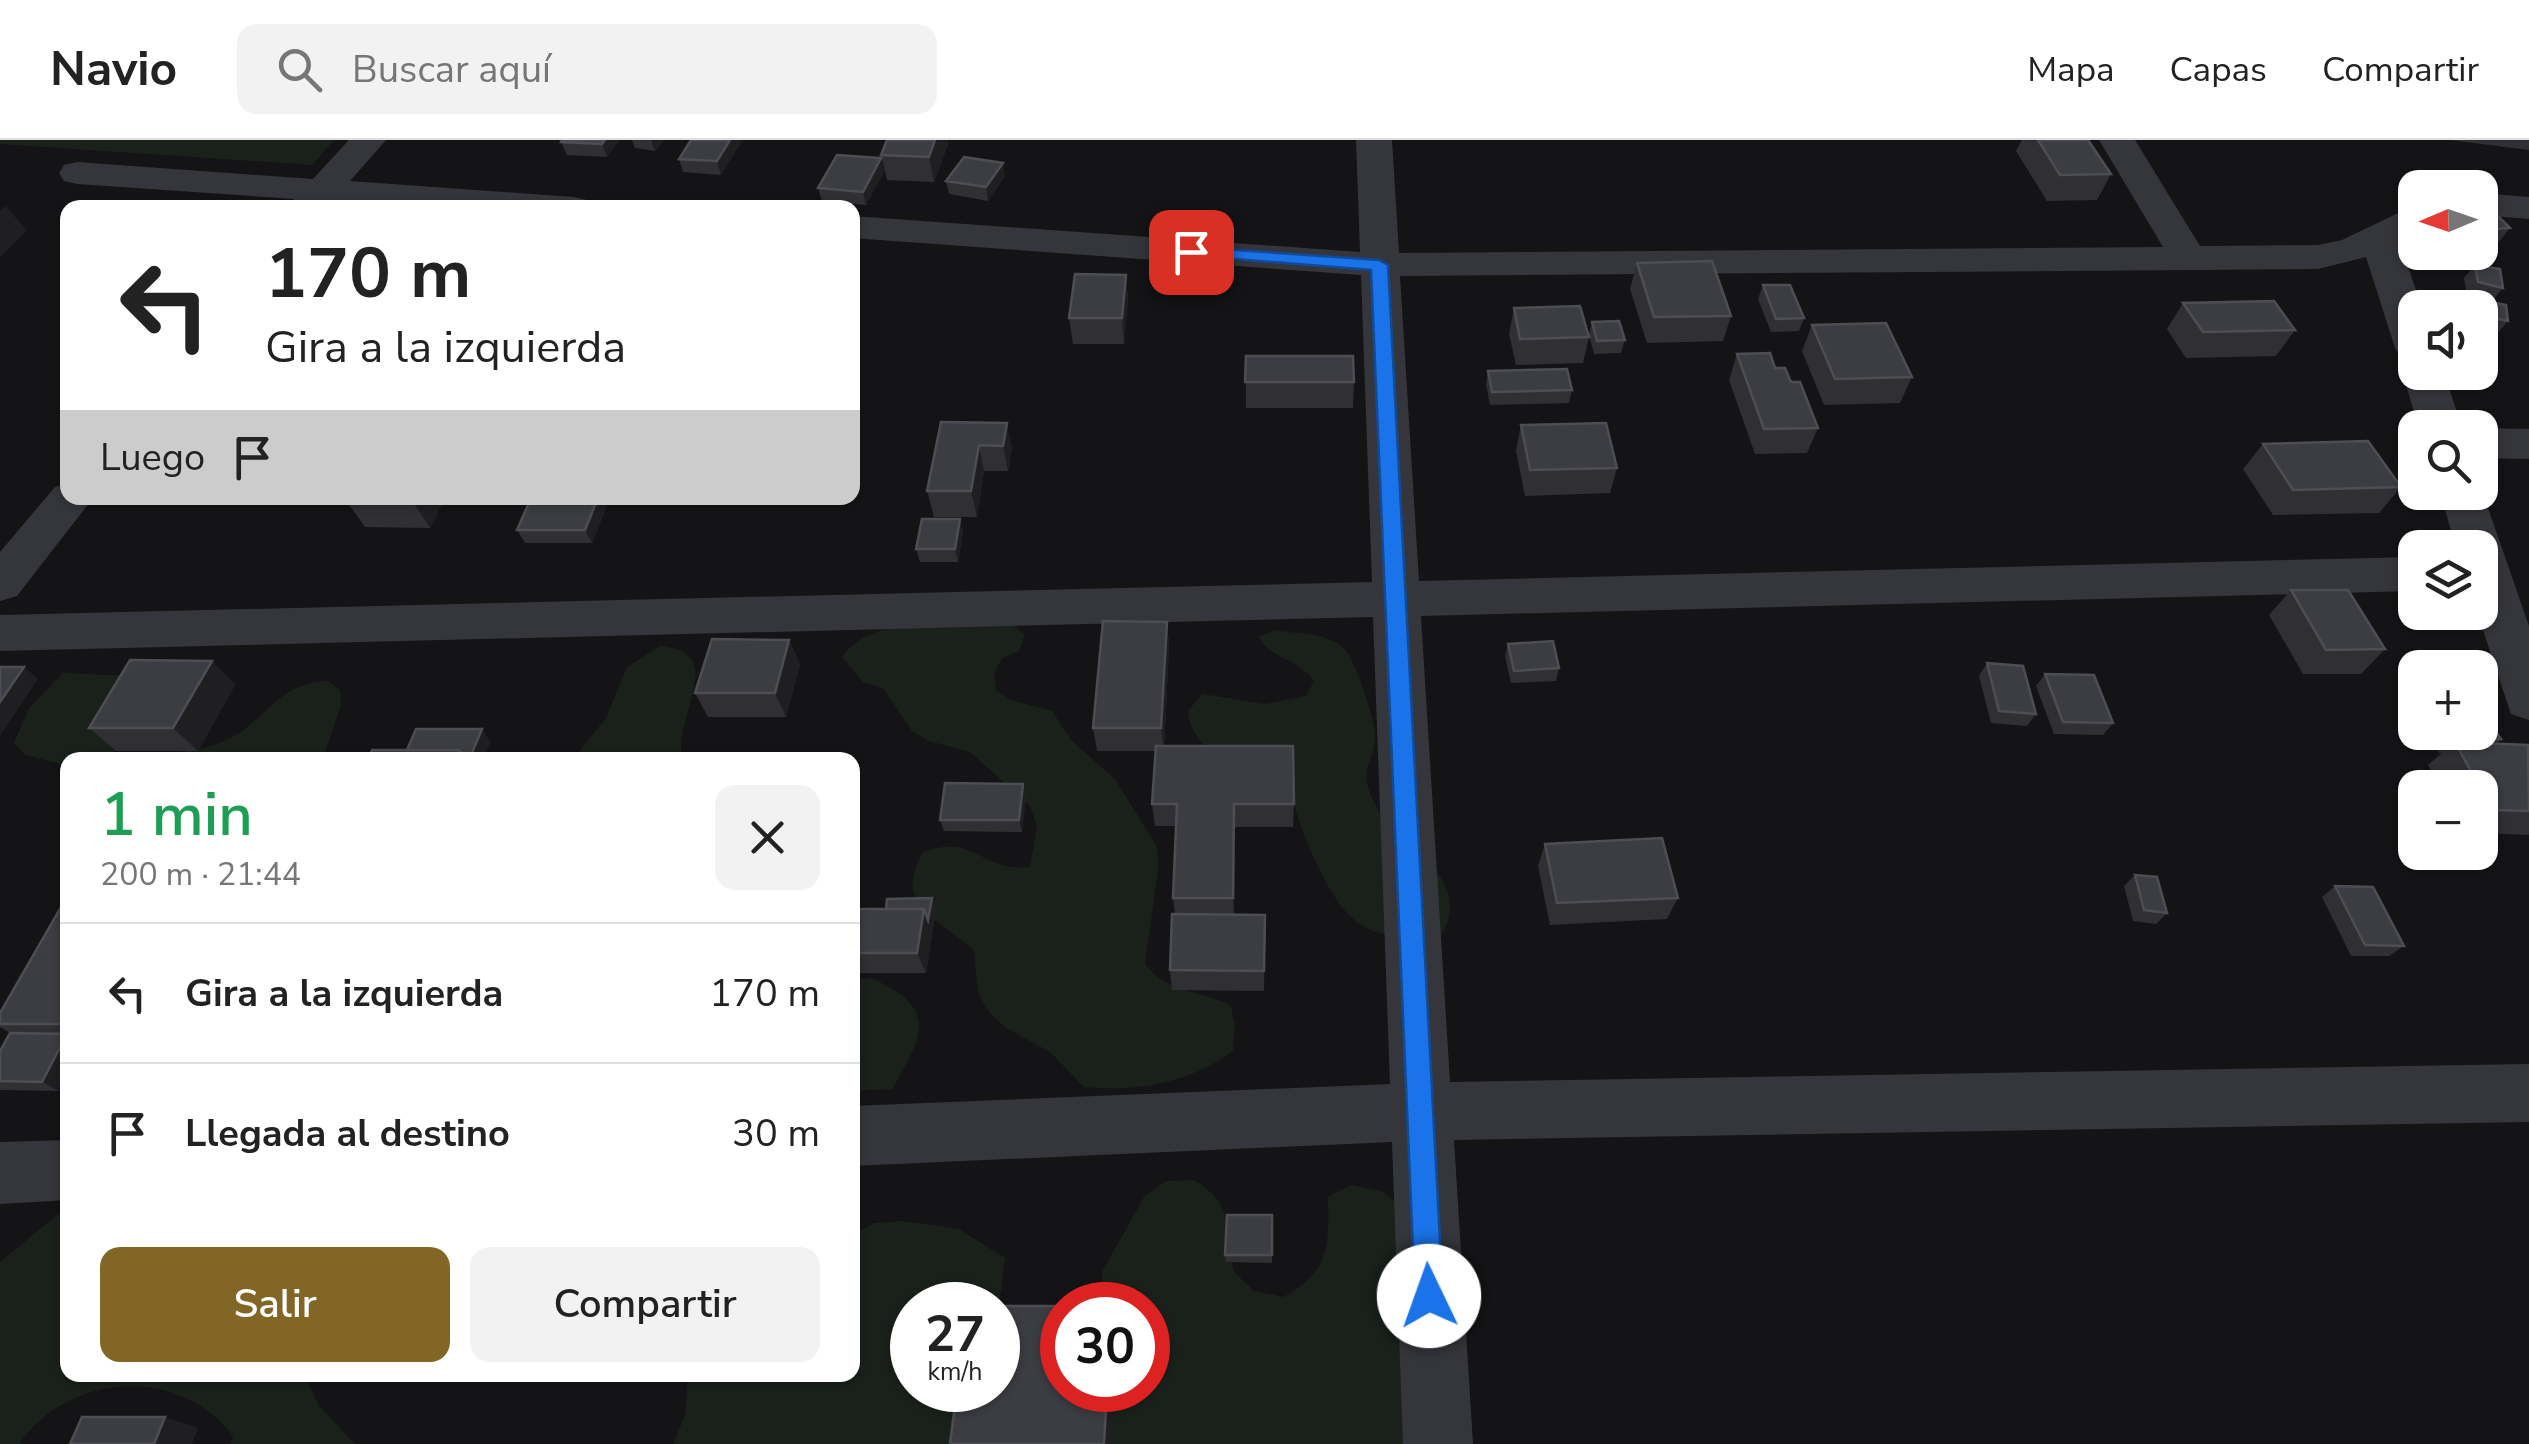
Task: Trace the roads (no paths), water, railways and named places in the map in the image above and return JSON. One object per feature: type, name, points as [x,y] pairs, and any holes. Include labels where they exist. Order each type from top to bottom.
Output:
[{"type":"street","points":[[315,198],[368,140]]},
{"type":"street","points":[[1374,140],[1418,1112],[1438,1444]]},
{"type":"street","points":[[2117,140],[2189,259]]},
{"type":"street","points":[[77,173],[367,200]]},
{"type":"street","points":[[2498,205],[2529,208]]},
{"type":"street","points":[[860,229],[1379,265],[2189,259],[2338,254],[2398,224]]},
{"type":"street","points":[[2378,233],[2398,295]]},
{"type":"street","points":[[2498,443],[2529,444]]},
{"type":"street","points":[[0,584],[65,505]]},
{"type":"street","points":[[0,633],[2398,574]]},
{"type":"street","points":[[2498,607],[2528,693]]},
{"type":"street","points":[[860,1136],[1418,1112],[2529,1092]]},
{"type":"street","points":[[0,1173],[60,1170]]}]
